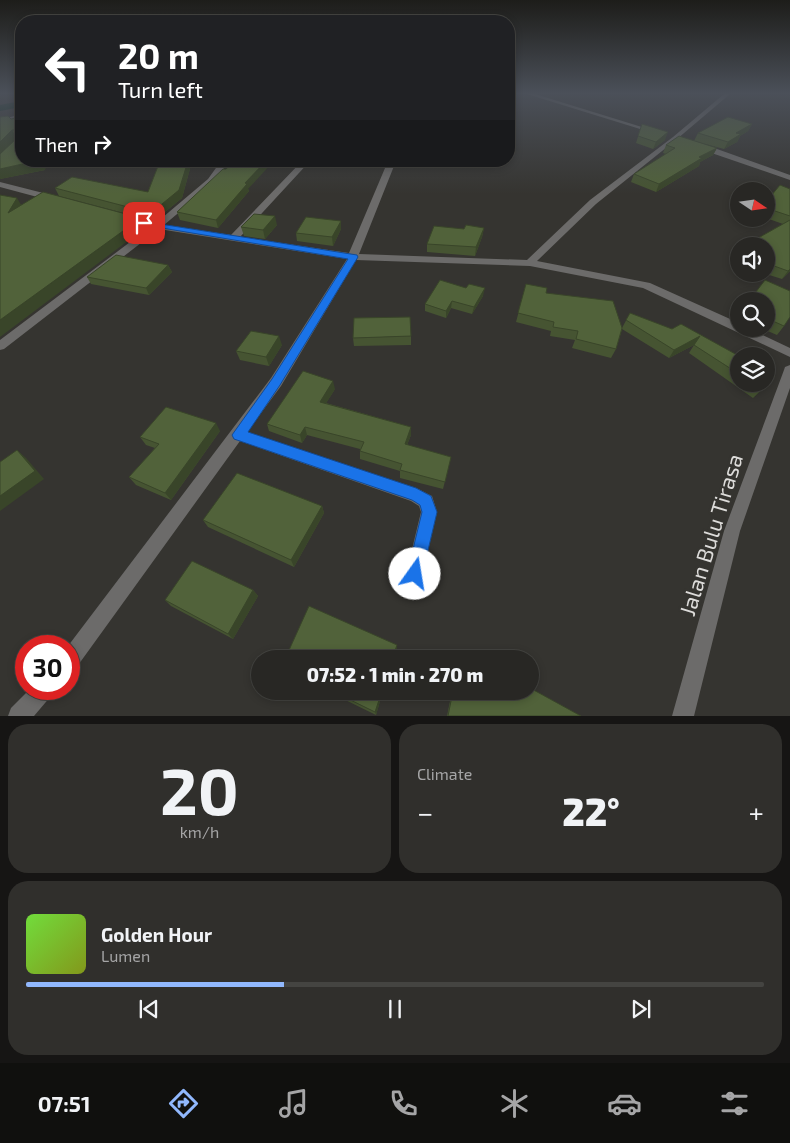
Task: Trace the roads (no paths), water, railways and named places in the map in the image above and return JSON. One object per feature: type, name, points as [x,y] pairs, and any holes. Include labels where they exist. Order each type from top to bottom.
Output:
[{"type":"street","points":[[639,127],[680,140]]},
{"type":"street","points":[[530,263],[593,202],[680,140],[693,127]]},
{"type":"street","points":[[694,144],[790,178]]},
{"type":"street","points":[[0,346],[157,226],[211,181],[221,167]]},
{"type":"street","points":[[233,239],[300,167]]},
{"type":"street","points":[[80,646],[239,435],[276,382],[353,257],[390,167]]},
{"type":"street","points":[[0,184],[63,201]]},
{"type":"street","points":[[117,216],[157,226],[353,257],[530,263],[646,285],[730,324]]},
{"type":"street","points":[[757,337],[790,353]]},
{"type":"street","name":"Jalan Bulu Tirasa","points":[[683,716],[732,530],[790,370]]},
{"type":"street","points":[[239,435],[416,495],[426,501],[430,512],[415,574]]},
{"type":"street","points":[[19,716],[34,700]]}]
